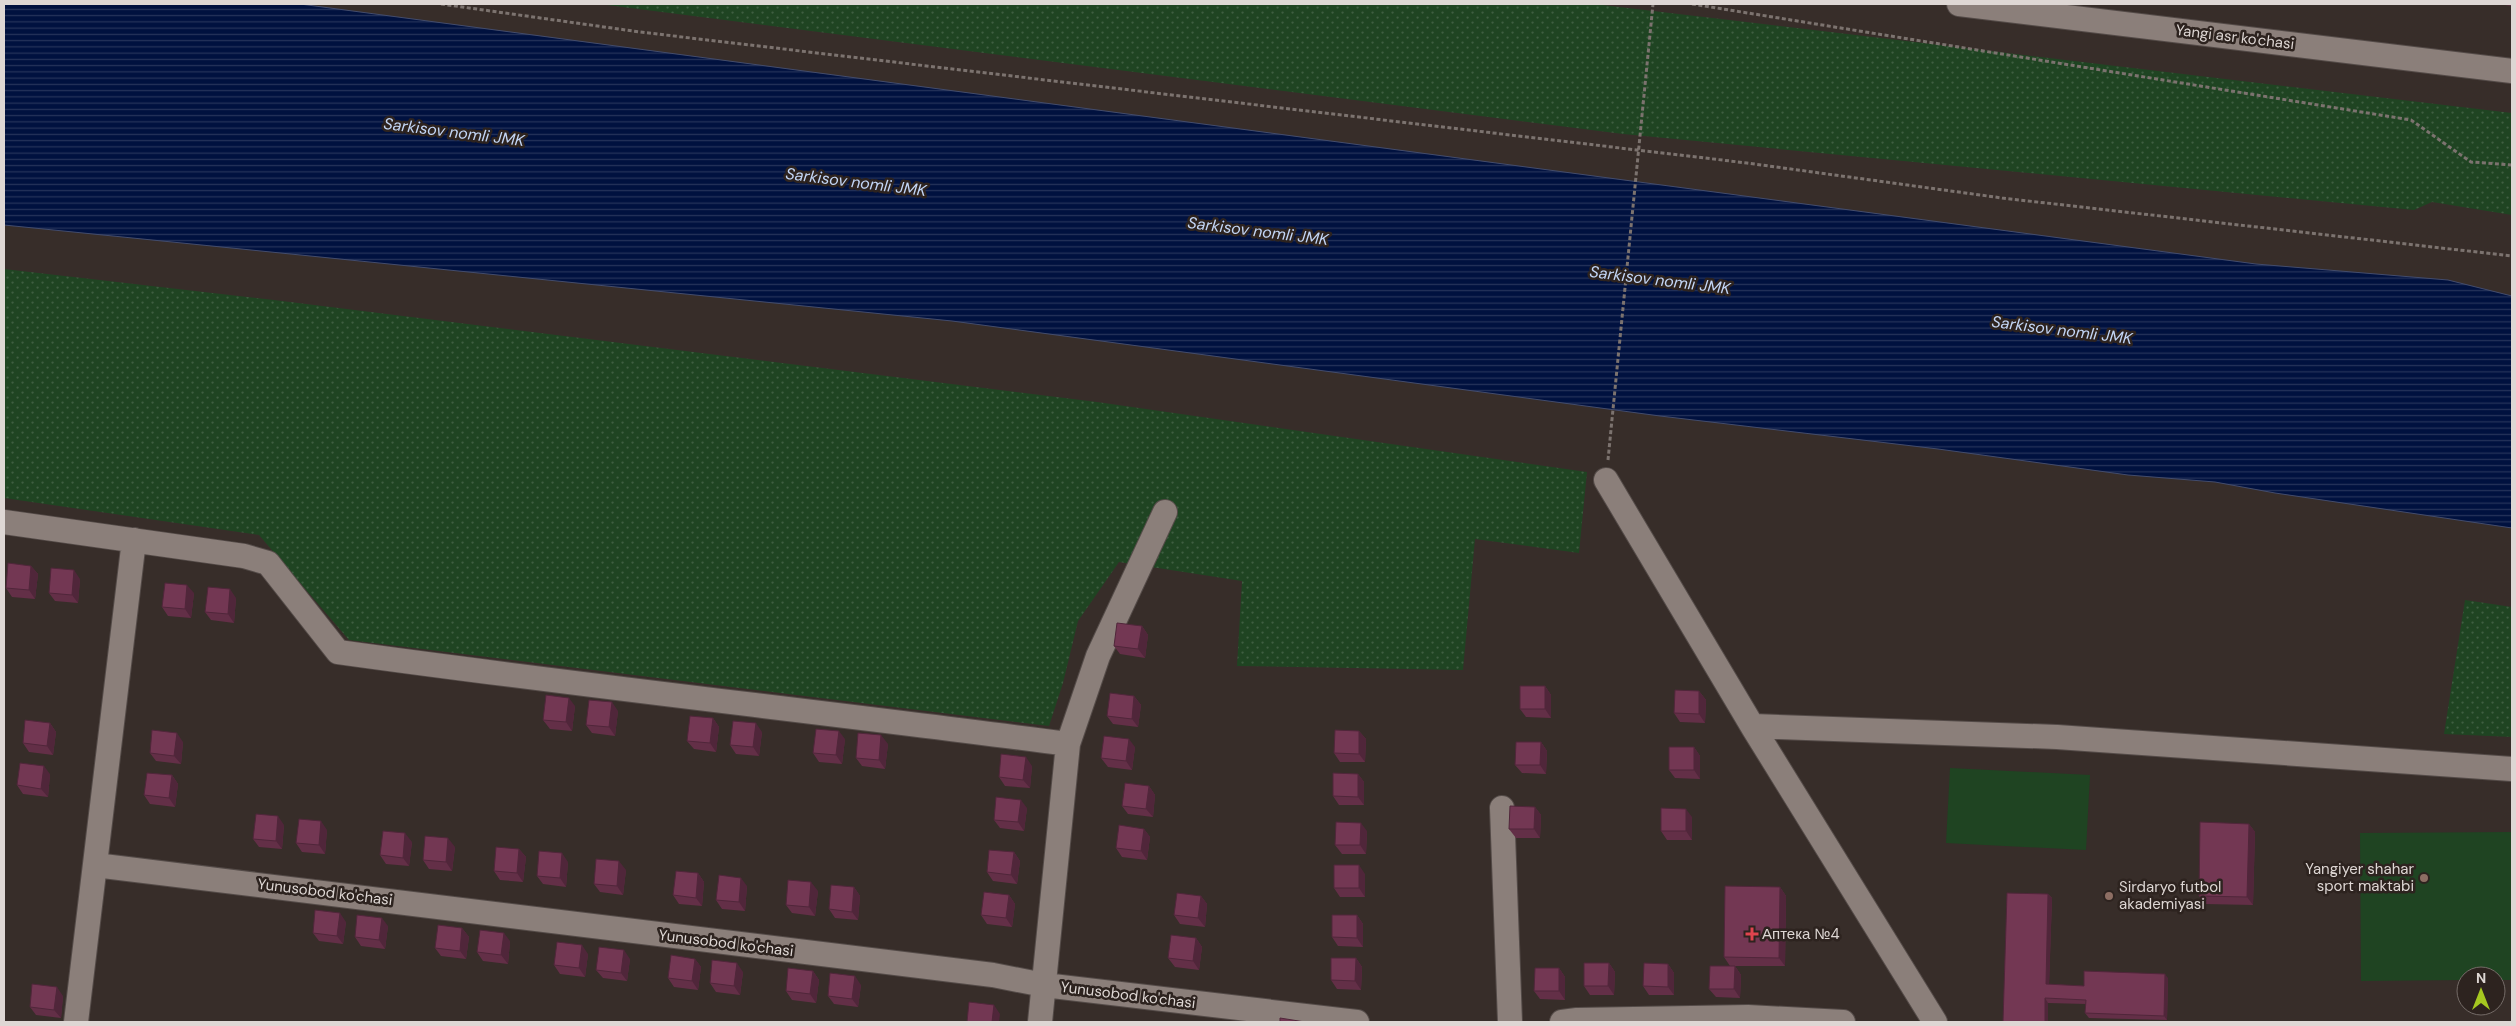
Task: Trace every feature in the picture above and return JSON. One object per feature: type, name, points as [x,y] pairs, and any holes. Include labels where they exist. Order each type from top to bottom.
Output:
[{"type":"street","name":"Yangi asr ko'chasi","points":[[1959,4],[2512,71]]},
{"type":"street","points":[[1606,480],[1753,726],[1935,1022]]},
{"type":"street","points":[[1040,1022],[1068,744],[1098,656],[1165,512]]},
{"type":"street","points":[[4,522],[244,556],[268,564],[338,652],[459,669],[838,714],[1068,744]]},
{"type":"street","points":[[76,1022],[134,540]]},
{"type":"street","points":[[1753,726],[2057,738],[2512,769]]},
{"type":"street","points":[[1502,808],[1510,1022]]},
{"type":"street","name":"Yunusobod ko'chasi","points":[[95,866],[993,975],[1044,985],[1357,1022]]},
{"type":"street","points":[[1562,1022],[1577,1020],[1748,1019],[1843,1022]]},
{"type":"path","points":[[441,4],[640,32],[1640,151],[1748,162],[2002,198],[2512,256]]},
{"type":"path","points":[[1606,480],[1640,151],[1653,4]]},
{"type":"path","points":[[1692,4],[2411,120],[2471,162],[2512,165]]},
{"type":"green space","points":[[599,4],[1594,4],[2512,113],[2512,215],[2432,202],[2414,210],[1623,134]]},
{"type":"green space","points":[[4,269],[274,300],[1097,402],[1587,472],[1579,553],[1475,539],[1463,670],[1237,666],[1242,581],[1119,562],[1078,621],[1063,683],[1049,726],[349,640],[259,535],[4,498]]},
{"type":"green space","points":[[2465,600],[2512,607],[2512,737],[2444,734]]},
{"type":"green space","points":[[1950,768],[2090,775],[2086,850],[1946,843]]},
{"type":"green space","points":[[2512,832],[2512,980],[2506,980],[2506,966],[2456,966],[2456,980],[2361,981],[2360,833]]},
{"type":"water","name":"Sarkisov nomli JMK","points":[[4,4],[300,4],[2256,264],[2448,280],[2512,296],[2512,528],[2275,493],[2215,482],[2128,475],[1938,449],[1660,416],[952,321],[4,225]]},
{"type":"building","points":[[8,563],[31,566],[29,590],[6,588]]},
{"type":"building","points":[[51,568],[74,570],[72,595],[49,593]]},
{"type":"building","points":[[165,583],[187,585],[185,609],[162,607]]},
{"type":"building","points":[[208,587],[230,589],[228,614],[205,612]]},
{"type":"building","points":[[1117,623],[1142,626],[1138,649],[1114,646]]},
{"type":"building","points":[[1520,686],[1545,686],[1545,709],[1520,709]]},
{"type":"building","points":[[1675,690],[1699,691],[1699,714],[1674,713]]},
{"type":"building","points":[[1110,693],[1134,696],[1132,719],[1107,716]]},
{"type":"building","points":[[546,695],[569,698],[566,722],[543,720]]},
{"type":"building","points":[[589,700],[612,702],[609,727],[586,725]]},
{"type":"building","points":[[690,716],[713,718],[710,743],[687,741]]},
{"type":"building","points":[[25,720],[50,723],[47,746],[23,743]]},
{"type":"building","points":[[733,721],[756,723],[753,747],[730,745]]},
{"type":"building","points":[[816,729],[839,731],[836,755],[813,753]]},
{"type":"building","points":[[152,730],[177,733],[174,756],[150,753]]},
{"type":"building","points":[[1335,730],[1359,731],[1359,754],[1334,753]]},
{"type":"building","points":[[858,733],[881,735],[879,760],[856,758]]},
{"type":"building","points":[[1104,736],[1129,739],[1126,761],[1101,758]]},
{"type":"building","points":[[1516,742],[1541,742],[1540,765],[1515,765]]},
{"type":"building","points":[[1669,747],[1694,747],[1694,770],[1669,770]]},
{"type":"building","points":[[1001,754],[1026,757],[1023,780],[999,777]]},
{"type":"building","points":[[20,763],[44,766],[41,789],[17,785]]},
{"type":"building","points":[[147,773],[172,775],[169,798],[144,795]]},
{"type":"building","points":[[1333,773],[1358,774],[1358,797],[1333,796]]},
{"type":"building","points":[[1125,783],[1149,786],[1146,809],[1122,806]]},
{"type":"building","points":[[996,797],[1021,800],[1018,822],[994,820]]},
{"type":"building","points":[[1510,806],[1535,807],[1534,829],[1509,829]]},
{"type":"building","points":[[1661,808],[1686,809],[1686,831],[1661,831]]},
{"type":"building","points":[[256,814],[278,816],[276,841],[253,839]]},
{"type":"building","points":[[299,819],[321,821],[319,845],[296,843]]},
{"type":"building","points":[[1336,822],[1361,823],[1360,845],[1335,845]]},
{"type":"building","points":[[2200,822],[2249,824],[2247,897],[2199,896]]},
{"type":"building","points":[[1119,825],[1144,829],[1141,851],[1116,848]]},
{"type":"building","points":[[383,831],[405,833],[403,858],[380,855]]},
{"type":"building","points":[[425,836],[448,838],[446,862],[423,860]]},
{"type":"building","points":[[496,847],[519,849],[517,873],[494,871]]},
{"type":"building","points":[[989,850],[1014,852],[1011,875],[987,872]]},
{"type":"building","points":[[539,851],[562,853],[560,878],[537,876]]},
{"type":"building","points":[[596,859],[619,861],[617,886],[594,884]]},
{"type":"building","points":[[1334,865],[1359,865],[1359,888],[1334,888]]},
{"type":"building","points":[[676,871],[698,873],[696,898],[673,895]]},
{"type":"building","points":[[719,875],[741,878],[739,902],[716,900]]},
{"type":"building","points":[[788,880],[811,882],[809,907],[786,905]]},
{"type":"building","points":[[831,885],[854,887],[852,912],[829,909]]},
{"type":"building","points":[[1725,886],[1780,887],[1779,958],[1724,957]]},
{"type":"building","points":[[984,892],[1009,895],[1006,918],[981,915]]},
{"type":"building","points":[[1177,893],[1201,896],[1198,918],[1174,915]]},
{"type":"building","points":[[2007,893],[2048,894],[2046,984],[2084,986],[2084,971],[2165,974],[2164,1016],[2085,1013],[2086,1000],[2045,998],[2045,1022],[2003,1022]]},
{"type":"building","points":[[315,910],[340,913],[337,936],[313,933]]},
{"type":"building","points":[[357,915],[382,918],[379,940],[355,937]]},
{"type":"building","points":[[1332,915],[1357,915],[1357,938],[1332,937]]},
{"type":"building","points":[[438,925],[462,928],[460,951],[435,948]]},
{"type":"building","points":[[480,930],[504,933],[501,955],[477,952]]},
{"type":"building","points":[[1171,935],[1196,938],[1193,961],[1168,958]]},
{"type":"building","points":[[557,942],[582,945],[579,968],[554,965]]},
{"type":"building","points":[[599,947],[624,950],[621,973],[596,970]]},
{"type":"building","points":[[671,955],[695,959],[692,981],[668,978]]},
{"type":"building","points":[[1331,958],[1356,958],[1355,981],[1331,980]]},
{"type":"building","points":[[712,960],[737,963],[734,986],[710,983]]},
{"type":"building","points":[[1584,963],[1609,963],[1608,986],[1584,986]]},
{"type":"building","points":[[1644,963],[1668,964],[1668,987],[1643,986]]},
{"type":"building","points":[[1710,966],[1735,966],[1734,989],[1709,989]]},
{"type":"building","points":[[788,968],[813,971],[810,994],[786,991]]},
{"type":"building","points":[[1535,968],[1559,968],[1559,991],[1534,991]]},
{"type":"building","points":[[830,973],[855,976],[852,999],[828,996]]},
{"type":"building","points":[[32,984],[57,987],[54,1010],[30,1007]]},
{"type":"building","points":[[969,1002],[994,1005],[992,1022],[967,1022]]},
{"type":"building","points":[[1280,1018],[1305,1022],[1280,1022]]},
{"type":"place","name":"Yangiyer shahar sport maktabi","points":[[2424,878]]},
{"type":"place","name":"Sirdaryo futbol akademiyasi","points":[[2109,896]]},
{"type":"place","name":"Аптека №4","points":[[1752,934]]}]
